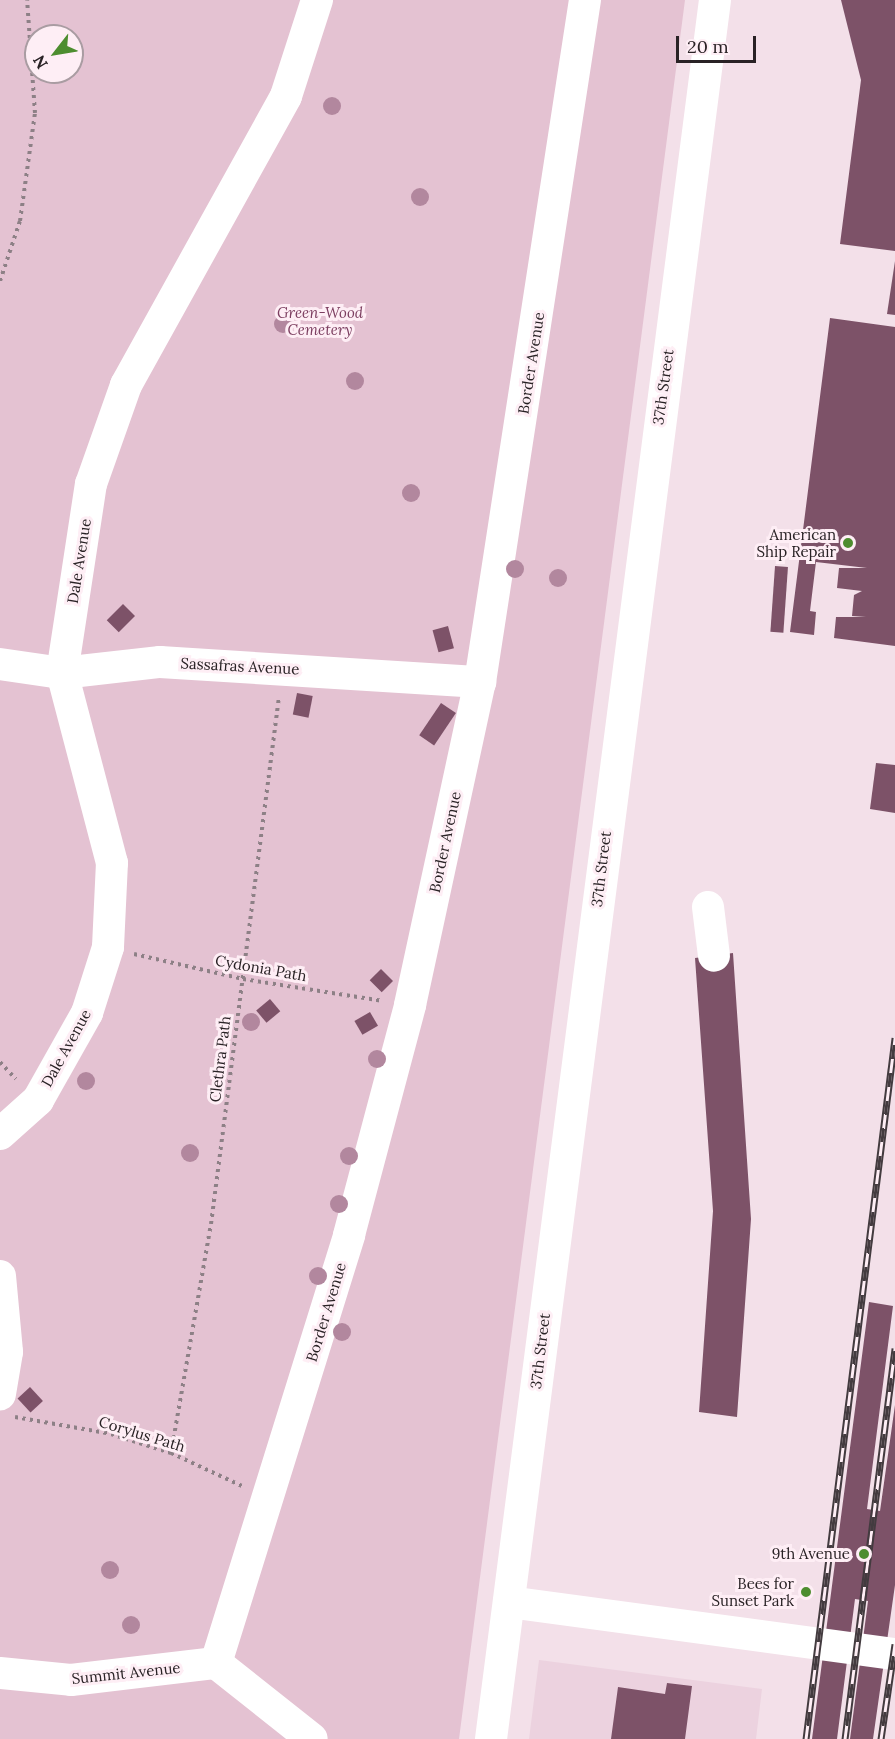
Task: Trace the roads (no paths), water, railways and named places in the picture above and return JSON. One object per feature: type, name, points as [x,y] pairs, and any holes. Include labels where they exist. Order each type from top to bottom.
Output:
[{"type":"street","name":"Dale Avenue","points":[[0,1134],[38,1100],[87,1013],[108,947],[112,863],[62,673],[91,484],[126,386],[286,96],[318,0]]},
{"type":"street","name":"Border Avenue","points":[[216,1663],[270,1499],[350,1235],[410,1005],[480,682],[585,0]]},
{"type":"street","name":"37th Street","points":[[491,1739],[715,0]]},
{"type":"street","name":"Sassafras Avenue","points":[[0,664],[62,673],[160,662],[283,667],[480,682]]},
{"type":"street","points":[[708,907],[714,956]]},
{"type":"street","points":[[0,1276],[7,1352],[6,1405]]},
{"type":"street","points":[[509,1602],[731,1634],[895,1654]]},
{"type":"street","points":[[216,1663],[312,1739]]},
{"type":"street","name":"Summit Avenue","points":[[0,1673],[71,1680],[216,1663]]},
{"type":"railway","points":[[806,1739],[895,1038]]},
{"type":"railway","points":[[845,1739],[895,1348]]},
{"type":"railway","points":[[881,1739],[895,1644]]},
{"type":"place","name":"American Ship Repair","points":[[848,543]]},
{"type":"place","name":"9th Avenue","points":[[864,1554]]},
{"type":"place","name":"Bees for Sunset Park","points":[[806,1592]]},
{"type":"park label","name":"Green-Wood Cemetery","points":[[320,320]]}]
